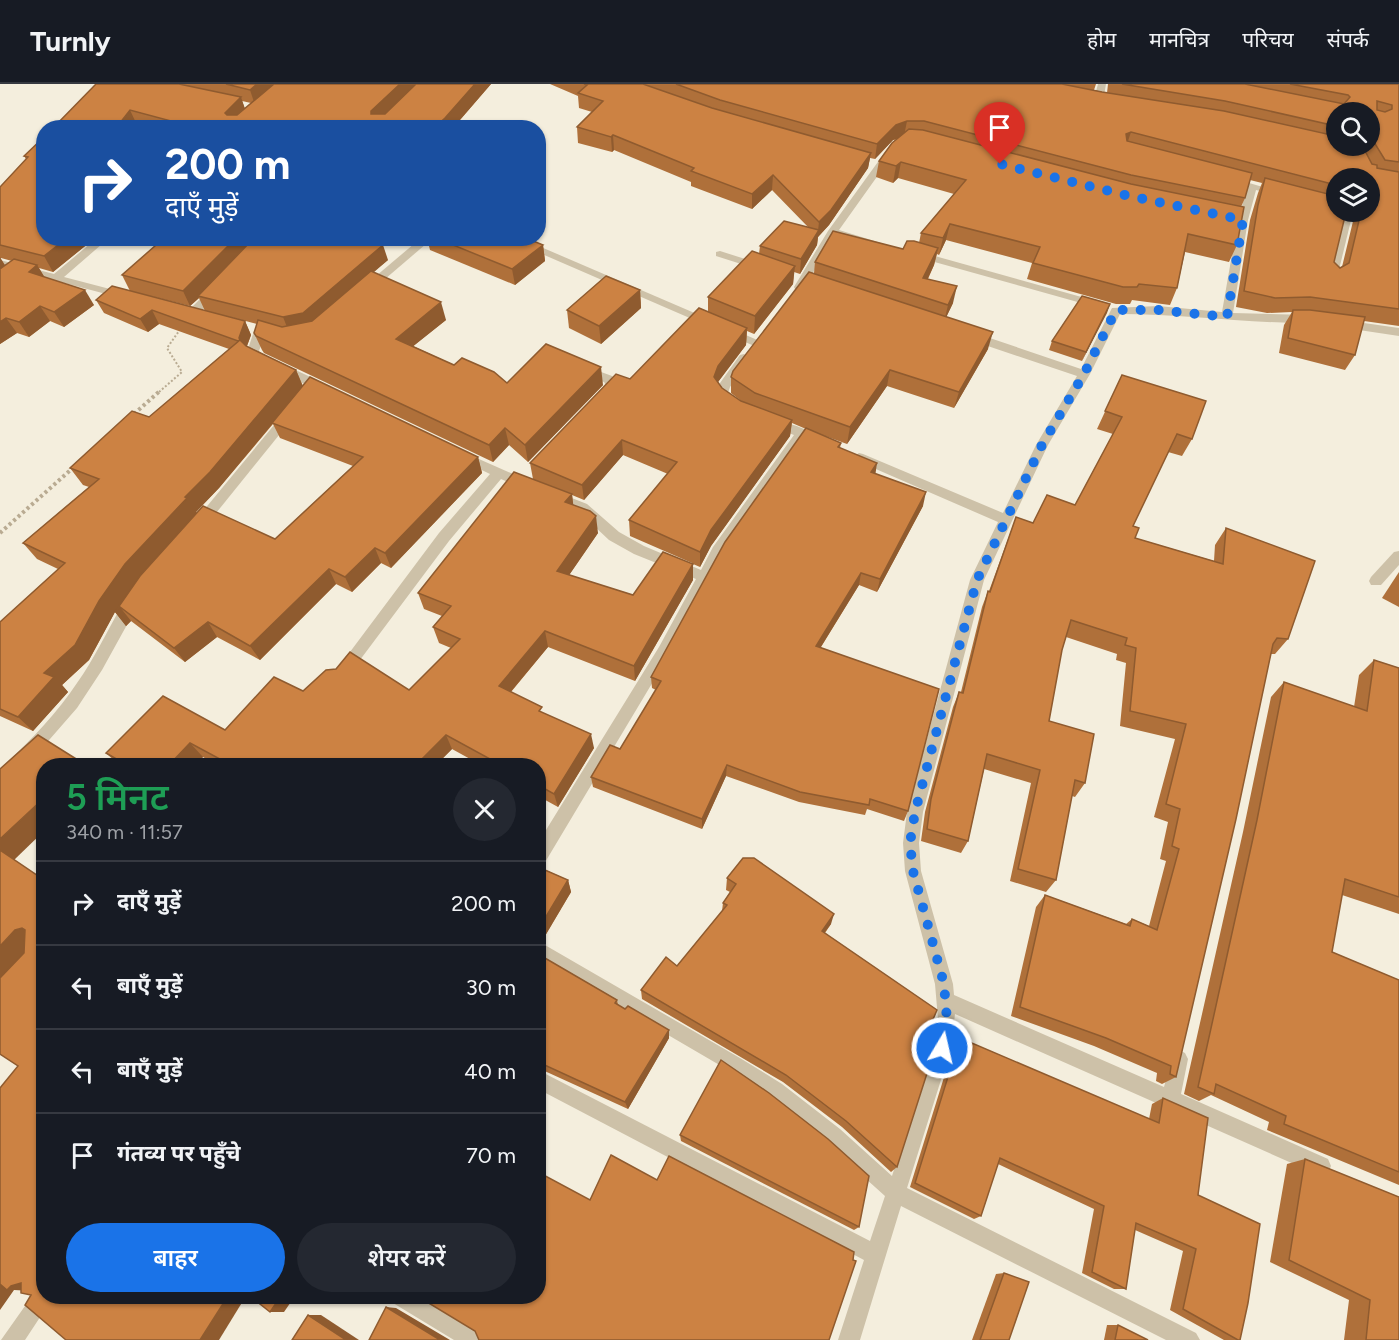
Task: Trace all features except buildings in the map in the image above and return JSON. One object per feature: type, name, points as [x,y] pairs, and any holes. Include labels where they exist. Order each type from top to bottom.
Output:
[{"type":"street","points":[[1102,84],[1093,101],[1108,104]]},
{"type":"street","points":[[790,298],[804,281],[833,231],[896,144]]},
{"type":"street","points":[[867,163],[878,166]]},
{"type":"street","points":[[1220,178],[1284,194]]},
{"type":"street","points":[[1227,317],[1238,219],[1252,186]]},
{"type":"street","points":[[1332,278],[1346,222]]},
{"type":"street","points":[[833,231],[1116,310],[1158,310],[1227,317],[1301,318],[1379,331],[1399,332]]},
{"type":"street","points":[[56,278],[94,246]]},
{"type":"street","points":[[358,297],[419,246]]},
{"type":"street","points":[[530,246],[759,337],[724,386],[722,394],[727,401],[740,410]]},
{"type":"street","points":[[720,254],[772,271]]},
{"type":"street","points":[[0,263],[135,299]]},
{"type":"street","points":[[7,280],[21,269]]},
{"type":"street","points":[[192,314],[225,280]]},
{"type":"street","points":[[849,1340],[942,1048],[947,1020],[944,984],[913,871],[910,843],[915,812],[977,580],[1042,445],[1084,374],[1116,310]]},
{"type":"street","points":[[259,331],[253,352],[259,358],[308,393],[336,394]]},
{"type":"street","points":[[962,333],[1084,374]]},
{"type":"street","points":[[570,363],[608,379],[612,386],[592,409]]},
{"type":"street","points":[[190,535],[308,393]]},
{"type":"street","points":[[761,418],[802,433],[1005,519]]},
{"type":"street","points":[[546,846],[658,660],[718,551],[802,433]]},
{"type":"street","points":[[455,452],[498,473],[524,478],[582,507],[614,536],[639,550],[704,577]]},
{"type":"street","points":[[338,679],[444,537],[498,473]]},
{"type":"street","points":[[1376,581],[1399,556]]},
{"type":"street","points":[[0,779],[66,710],[92,674],[119,621],[138,594]]},
{"type":"street","points":[[546,954],[775,1091],[834,1136],[896,1193],[1189,1340]]},
{"type":"street","points":[[945,1000],[1336,1172]]},
{"type":"street","points":[[1170,1100],[1184,1042]]},
{"type":"street","points":[[546,1083],[876,1255]]},
{"type":"street","points":[[12,1340],[38,1304]]},
{"type":"street","points":[[413,1304],[474,1340]]},
{"type":"path","points":[[130,418],[182,372],[167,348],[192,314]]},
{"type":"path","points":[[0,533],[78,464]]},
{"type":"route","points":[[942,1048],[947,1020],[944,984],[913,871],[910,843],[915,812],[977,580],[1042,445],[1084,374],[1116,310],[1158,310],[1227,317],[1243,220],[1125,195],[1000,164]]}]
